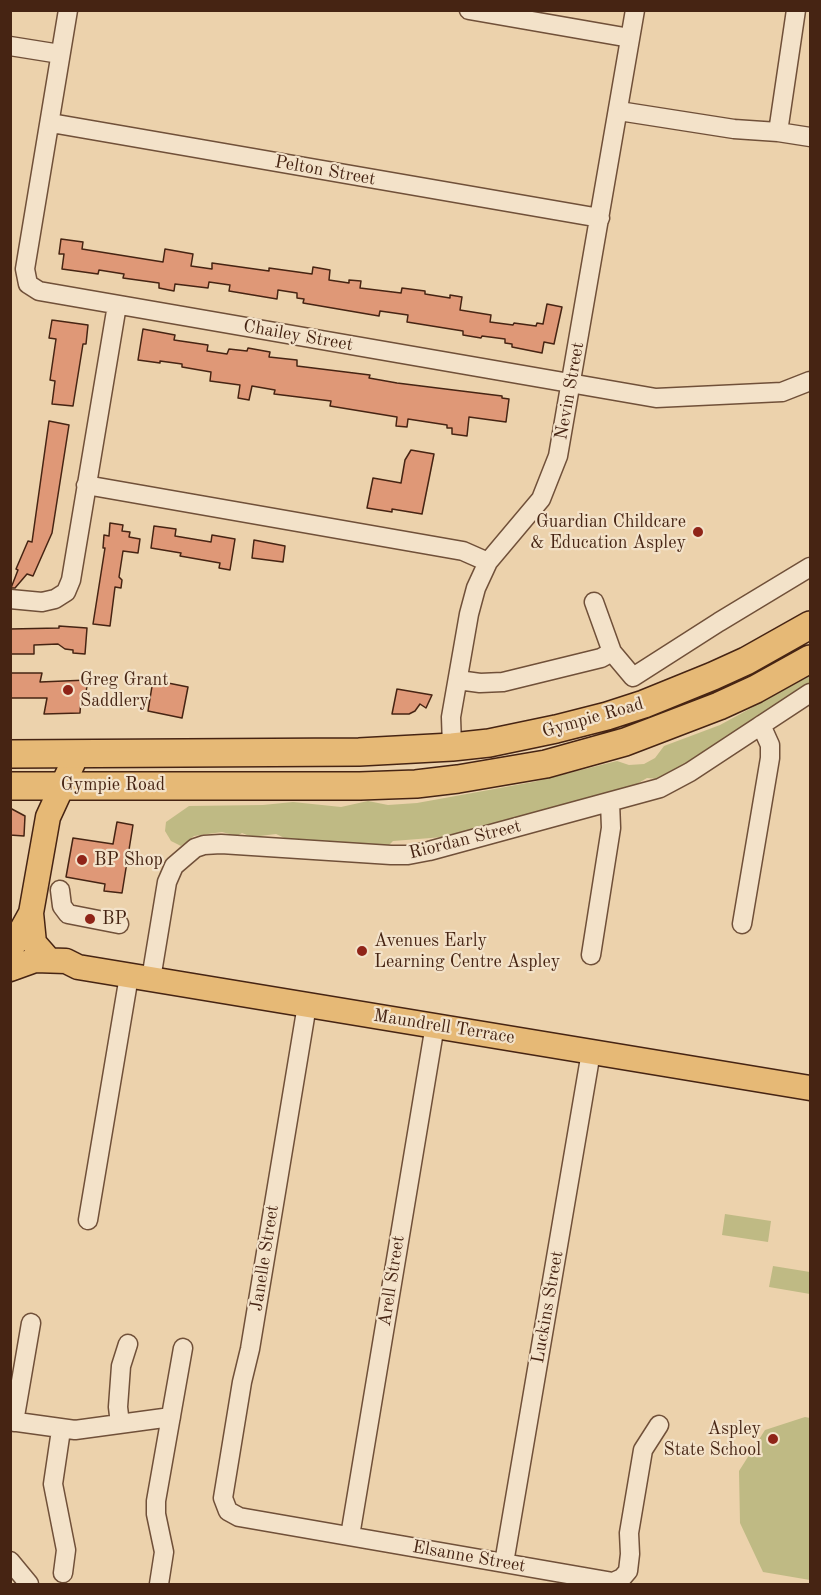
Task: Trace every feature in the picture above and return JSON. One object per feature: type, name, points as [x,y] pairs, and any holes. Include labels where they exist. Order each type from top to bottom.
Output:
[{"type":"highway","name":"Gympie Road","points":[[10,754],[359,752],[452,747],[530,736],[607,717],[688,687],[746,661],[810,625]]},
{"type":"highway","name":"Gympie Road","points":[[10,786],[360,786],[416,784],[458,779],[546,764],[625,742],[711,710],[756,689],[810,659]]},
{"type":"highway","points":[[359,752],[360,786]]},
{"type":"main road","points":[[48,959],[34,943],[31,913],[48,817],[77,754]]},
{"type":"main road","points":[[10,951],[31,913]]},
{"type":"main road","name":"Maundrell Terrace","points":[[10,969],[31,961],[48,959],[66,961],[78,967],[140,978],[810,1088]]},
{"type":"main road","name":"Maundrell Terrace","points":[[10,984],[37,973],[65,971],[78,967]]},
{"type":"street","points":[[51,123],[68,10]]},
{"type":"street","points":[[469,10],[630,38]]},
{"type":"street","name":"Nevin Street","points":[[452,747],[450,729],[469,614],[476,588],[488,562],[541,499],[558,456],[635,10]]},
{"type":"street","points":[[778,132],[796,10]]},
{"type":"street","points":[[10,46],[60,54]]},
{"type":"street","points":[[618,111],[734,129],[810,137]]},
{"type":"street","name":"Pelton Street","points":[[51,123],[600,218]]},
{"type":"street","name":"Chailey Street","points":[[51,123],[25,269],[28,284],[39,291],[656,398],[782,392],[810,381]]},
{"type":"street","points":[[10,599],[42,602],[55,599],[66,592],[70,580],[117,305]]},
{"type":"street","points":[[86,485],[463,551],[488,562]]},
{"type":"street","name":"Gympie Road","points":[[612,652],[633,677],[810,567]]},
{"type":"street","points":[[458,680],[480,683],[503,682],[601,658],[612,652],[594,602]]},
{"type":"street","name":"Riordan Street","points":[[88,1220],[140,978],[167,882],[174,867],[195,848],[221,844],[360,855],[408,855],[652,791],[676,780],[810,693]]},
{"type":"street","points":[[742,924],[770,758],[770,746],[761,725]]},
{"type":"street","points":[[591,955],[611,828],[610,802]]},
{"type":"street","points":[[60,890],[62,906],[71,916],[119,924]]},
{"type":"street","name":"Janelle Street","points":[[228,1511],[223,1498],[307,1005]]},
{"type":"street","name":"Arell Street","points":[[350,1536],[435,1025]]},
{"type":"street","name":"Luckins Street","points":[[504,1563],[591,1052]]},
{"type":"street","points":[[31,1323],[12,1422],[75,1431],[171,1417]]},
{"type":"street","points":[[120,1424],[118,1407],[121,1366],[128,1344]]},
{"type":"street","points":[[159,1584],[164,1551],[156,1514],[156,1501],[183,1348]]},
{"type":"street","name":"Elsanne Street","points":[[228,1511],[239,1517],[613,1582],[622,1578],[628,1570],[630,1554],[628,1533],[643,1450],[659,1425]]},
{"type":"street","points":[[61,1430],[53,1484],[66,1550],[63,1573]]},
{"type":"street","points":[[10,1561],[29,1584]]},
{"type":"shaded area","points":[[810,676],[810,687],[659,779],[647,778],[635,785],[456,836],[393,841],[388,846],[291,841],[276,834],[252,837],[242,833],[237,836],[222,832],[194,836],[181,846],[171,841],[165,831],[166,822],[189,806],[263,805],[293,802],[341,807],[368,801],[388,805],[417,803],[533,782],[617,761],[629,765],[644,764],[655,758],[664,746],[720,725]]},
{"type":"shaded area","points":[[725,1214],[771,1221],[768,1242],[722,1235]]},
{"type":"shaded area","points":[[773,1266],[810,1272],[810,1294],[769,1287]]},
{"type":"shaded area","points":[[805,1417],[810,1418],[810,1580],[763,1572],[740,1523],[739,1471],[765,1430]]},
{"type":"building","points":[[61,239],[83,242],[82,249],[163,262],[165,249],[193,254],[191,266],[212,269],[212,263],[312,274],[313,267],[330,270],[329,280],[349,283],[349,280],[361,281],[360,288],[401,293],[402,288],[450,298],[450,295],[462,297],[460,310],[491,315],[490,322],[536,326],[537,323],[543,324],[547,304],[562,307],[554,344],[544,342],[542,353],[512,347],[512,344],[505,343],[505,339],[463,335],[463,331],[407,322],[408,315],[380,311],[379,316],[303,303],[304,299],[297,298],[297,293],[278,290],[277,299],[229,291],[230,285],[209,282],[208,288],[175,284],[174,291],[159,288],[159,283],[123,278],[124,274],[99,270],[98,274],[62,269],[64,254],[59,254]]},
{"type":"building","points":[[52,320],[88,325],[73,406],[52,404],[55,381],[50,380],[56,339],[49,338]]},
{"type":"building","points":[[143,329],[175,335],[174,340],[208,345],[207,351],[227,354],[229,349],[247,351],[248,348],[270,352],[269,357],[297,360],[297,366],[370,375],[369,378],[397,383],[502,396],[502,398],[509,399],[506,422],[469,417],[467,436],[452,434],[452,428],[447,428],[447,425],[408,419],[407,427],[396,426],[397,417],[330,406],[331,401],[274,394],[275,390],[252,386],[249,400],[238,398],[240,385],[210,381],[211,372],[182,367],[182,364],[138,360]]},
{"type":"building","points":[[49,421],[69,425],[52,533],[33,576],[27,574],[15,588],[11,588],[28,541],[32,542]]},
{"type":"building","points":[[411,450],[434,454],[422,514],[367,508],[373,478],[401,483],[405,460]]},
{"type":"building","points":[[110,523],[123,525],[122,531],[130,532],[129,537],[140,539],[138,553],[123,551],[119,577],[122,580],[121,588],[115,587],[110,626],[93,624],[105,548],[103,548],[104,535],[109,536]]},
{"type":"building","points":[[154,526],[176,529],[175,536],[211,542],[212,535],[235,539],[230,570],[219,568],[220,563],[151,548]]},
{"type":"building","points":[[254,540],[285,546],[283,562],[252,558]]},
{"type":"building","points":[[59,626],[87,628],[85,654],[73,653],[73,650],[65,649],[58,644],[34,645],[34,654],[10,654],[10,629],[59,628]]},
{"type":"building","points":[[10,673],[42,673],[40,682],[88,680],[85,698],[81,698],[80,713],[44,714],[47,698],[10,698]]},
{"type":"building","points":[[153,680],[188,687],[182,718],[148,711]]},
{"type":"building","points":[[397,689],[432,695],[426,708],[420,704],[415,711],[409,714],[392,714]]},
{"type":"building","points":[[10,808],[25,816],[24,836],[10,835]]},
{"type":"building","points":[[117,822],[133,825],[122,893],[104,891],[105,884],[66,877],[73,838],[113,844]]},
{"type":"place","name":"Guardian Childcare & Education Aspley","points":[[698,532]]},
{"type":"place","name":"Greg Grant Saddlery","points":[[68,690]]},
{"type":"place","name":"BP Shop","points":[[82,860]]},
{"type":"place","name":"BP","points":[[90,919]]},
{"type":"place","name":"Avenues Early Learning Centre Aspley","points":[[362,951]]},
{"type":"place","name":"Aspley State School","points":[[773,1439]]}]
